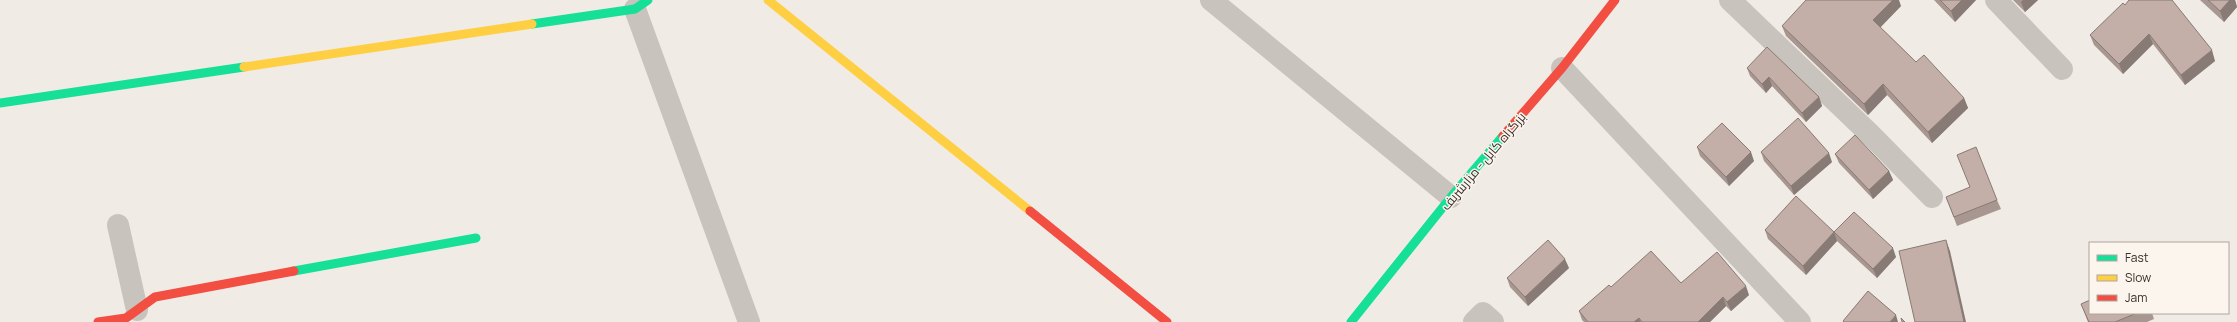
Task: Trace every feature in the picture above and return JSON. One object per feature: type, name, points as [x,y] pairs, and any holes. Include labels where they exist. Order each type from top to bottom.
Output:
[{"type":"main road","points":[[768,0],[1167,322]]},
{"type":"main road","name":"بزرگراه کابل - مزارشریف","points":[[1351,322],[1451,197],[1562,68],[1615,0]]},
{"type":"main road","points":[[0,103],[641,5]]},
{"type":"main road","points":[[98,322],[126,318],[155,297],[476,238]]},
{"type":"street","points":[[1211,0],[1451,197]]},
{"type":"street","points":[[1730,0],[1871,135],[1932,197]]},
{"type":"street","points":[[1996,0],[2062,69]]},
{"type":"street","points":[[641,5],[749,322]]},
{"type":"street","points":[[1562,68],[1800,322]]},
{"type":"street","points":[[118,225],[137,310]]},
{"type":"street","points":[[1474,322],[1483,312],[1493,322]]},
{"type":"building","points":[[1806,0],[1893,0],[1873,20],[1916,62],[1924,55],[1964,98],[1928,132],[1883,84],[1864,104],[1782,26]]},
{"type":"building","points":[[1940,0],[1962,0],[1951,11]]},
{"type":"building","points":[[2129,0],[2172,0],[2212,50],[2181,75],[2149,34],[2119,64],[2090,35],[2123,3],[2125,5]]},
{"type":"building","points":[[2208,0],[2230,0],[2220,11]]},
{"type":"building","points":[[1767,47],[1819,97],[1802,113],[1769,77],[1762,84],[1747,68]]},
{"type":"building","points":[[1798,118],[1829,153],[1791,186],[1761,152]]},
{"type":"building","points":[[1722,123],[1751,152],[1726,177],[1697,147]]},
{"type":"building","points":[[1855,135],[1889,171],[1869,190],[1835,154]]},
{"type":"building","points":[[1976,147],[1997,200],[1954,217],[1946,197],[1970,187],[1957,155]]},
{"type":"building","points":[[1796,196],[1834,232],[1803,266],[1765,230]]},
{"type":"building","points":[[1854,212],[1893,248],[1873,269],[1834,232]]},
{"type":"building","points":[[1548,240],[1565,259],[1525,297],[1507,278]]},
{"type":"building","points":[[1946,240],[1964,322],[1915,322],[1899,251]]},
{"type":"building","points":[[1651,251],[1681,283],[1717,252],[1746,286],[1727,302],[1723,297],[1698,322],[1642,322],[1639,318],[1634,322],[1588,322],[1579,311],[1609,285],[1611,287]]},
{"type":"building","points":[[1868,291],[1896,315],[1890,322],[1844,322],[1843,321]]},
{"type":"building","points":[[2089,300],[2089,314],[2135,314],[2115,322],[2089,322],[2081,304]]},
{"type":"traffic: fast","points":[[532,24],[635,9],[648,0]]},
{"type":"traffic: fast","points":[[0,103],[244,67]]},
{"type":"traffic: fast","points":[[1351,322],[1451,197],[1503,136]]},
{"type":"traffic: fast","points":[[294,271],[476,238]]},
{"type":"traffic: slow","points":[[768,0],[1030,211]]},
{"type":"traffic: slow","points":[[244,67],[532,24]]},
{"type":"traffic: jam","points":[[1503,136],[1562,68],[1615,0]]},
{"type":"traffic: jam","points":[[1030,211],[1167,322]]},
{"type":"traffic: jam","points":[[98,322],[126,318],[155,297],[294,271]]}]
